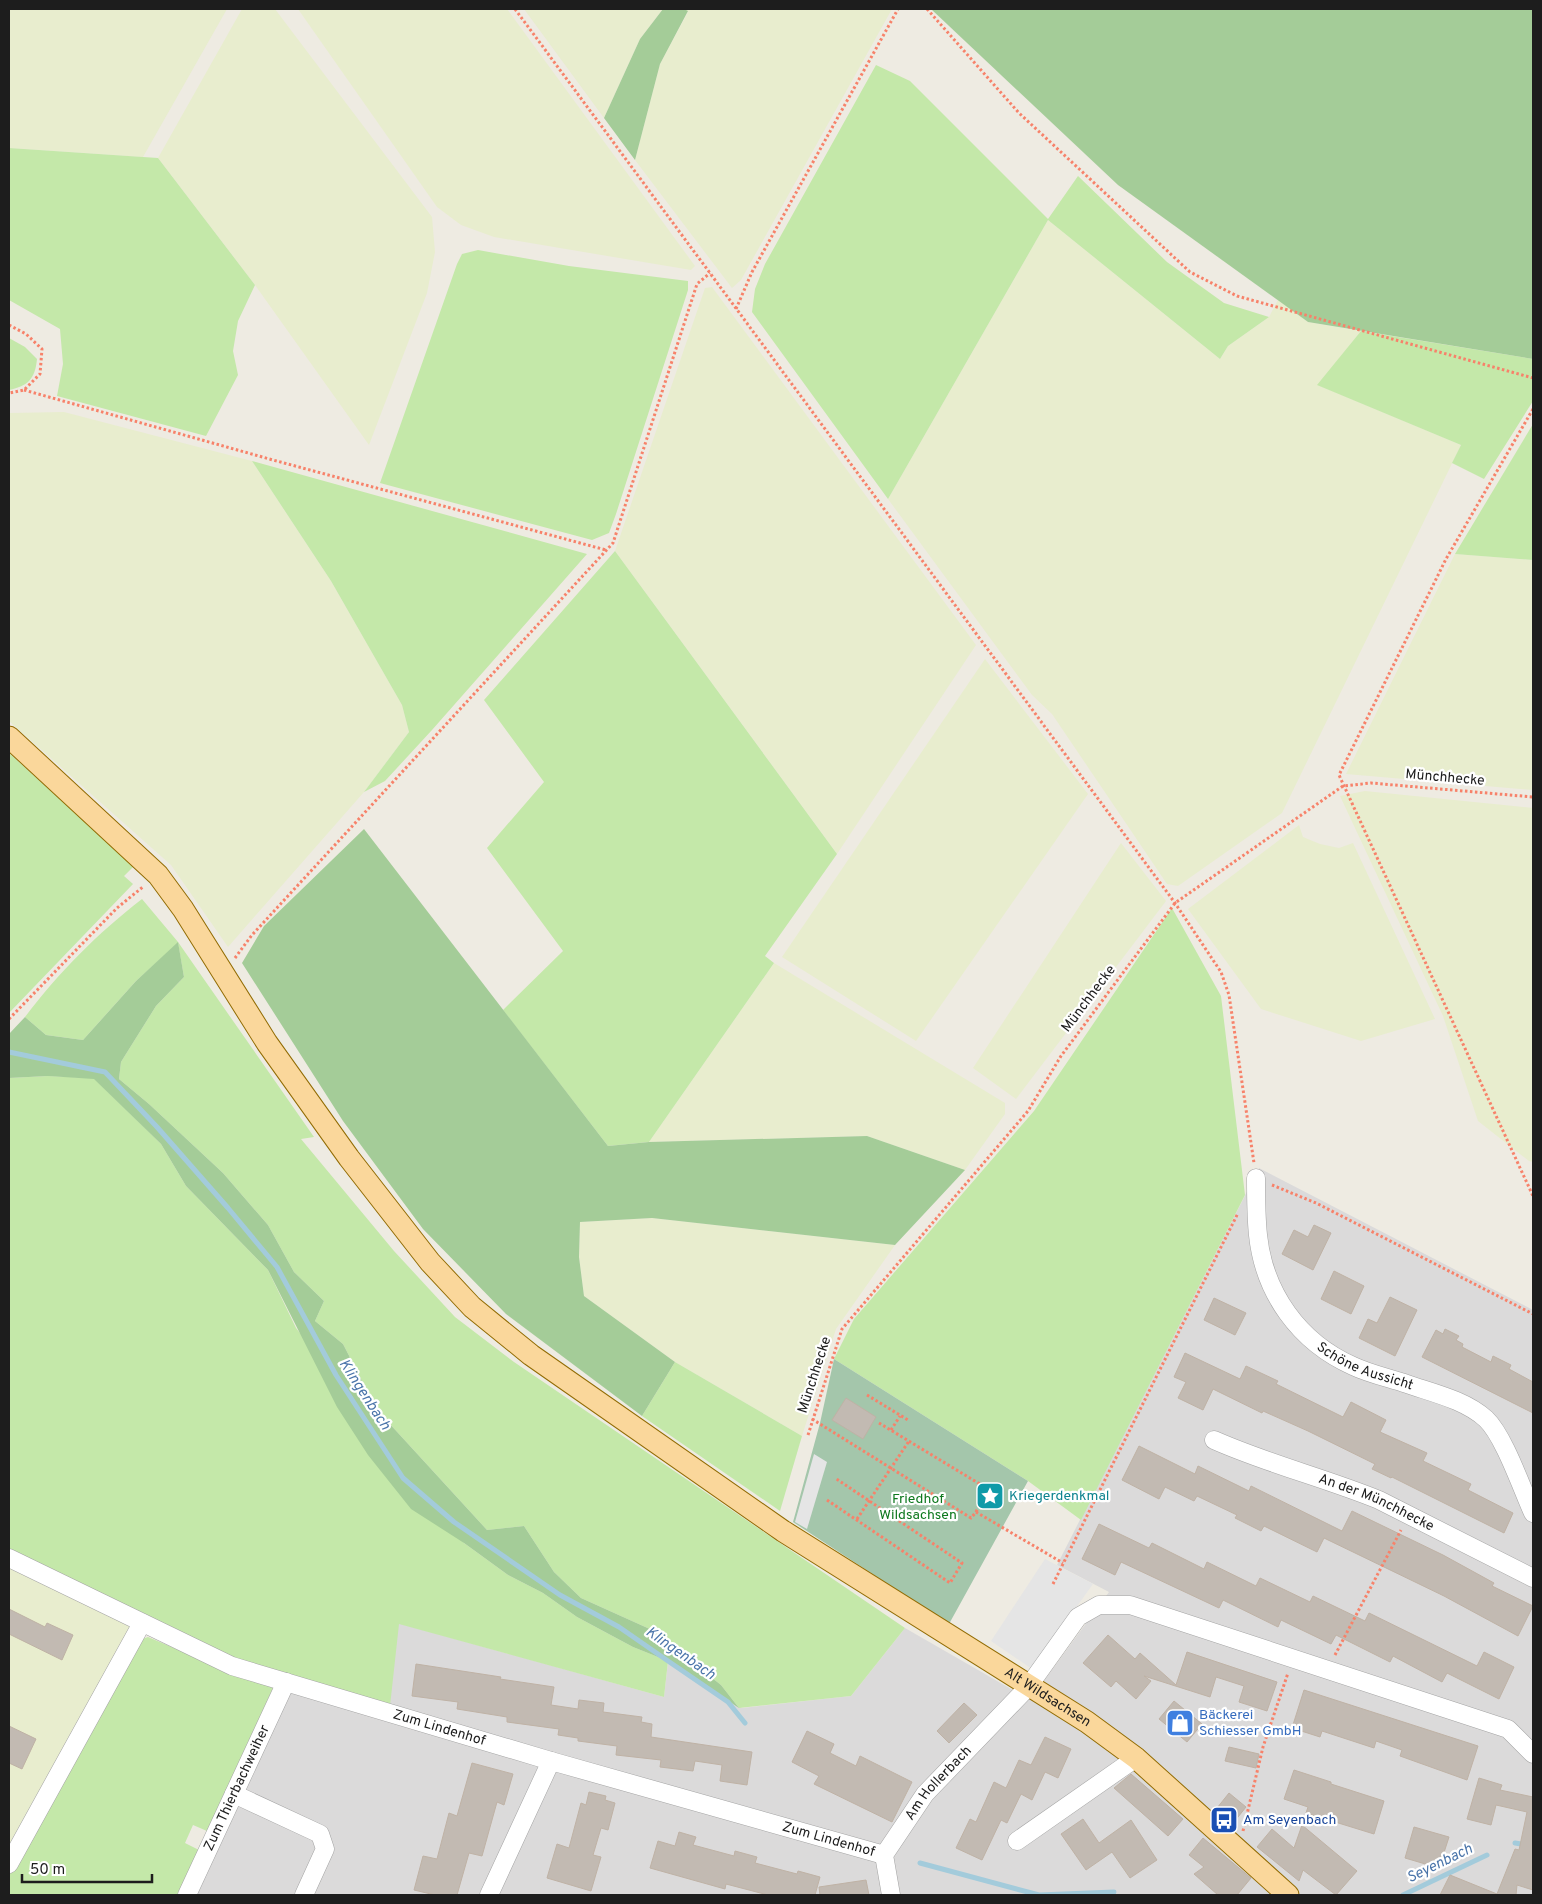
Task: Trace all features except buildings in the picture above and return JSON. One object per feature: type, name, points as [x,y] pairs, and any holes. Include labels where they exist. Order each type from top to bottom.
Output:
[{"type":"main road","name":"Alt Wildsachsen","points":[[9,737],[158,875],[184,909],[223,975],[267,1043],[355,1166],[430,1262],[472,1307],[531,1355],[782,1531],[1087,1722],[1136,1758],[1288,1895]]},
{"type":"street","name":"Schöne Aussicht","points":[[1256,1178],[1258,1234],[1262,1262],[1269,1284],[1296,1325],[1313,1342],[1353,1366],[1457,1402],[1485,1419],[1496,1432],[1533,1514]]},
{"type":"street","name":"An der Münchhecke","points":[[1214,1440],[1246,1454],[1354,1490],[1409,1514],[1533,1578]]},
{"type":"street","name":"Zum Lindenhof","points":[[9,1558],[232,1666],[551,1761],[884,1856]]},
{"type":"street","points":[[1028,1686],[1078,1617],[1099,1605],[1130,1605],[1508,1729],[1533,1754]]},
{"type":"street","points":[[9,1864],[142,1623]]},
{"type":"street","name":"Zum Thierbachweiher","points":[[187,1895],[286,1682]]},
{"type":"street","name":"Am Hollerbach","points":[[884,1856],[925,1794],[1028,1686]]},
{"type":"street","points":[[1017,1841],[1136,1758]]},
{"type":"street","points":[[489,1895],[551,1761]]},
{"type":"street","points":[[234,1794],[320,1834],[325,1849],[304,1895]]},
{"type":"street","points":[[884,1856],[891,1895]]},
{"type":"path","points":[[515,9],[1175,903],[1221,972],[1229,995],[1256,1178],[1316,1204],[1533,1314]]},
{"type":"path","points":[[736,309],[752,272],[898,9]]},
{"type":"path","points":[[927,9],[1018,114],[1190,272],[1237,296],[1533,378]]},
{"type":"path","points":[[223,975],[252,935],[613,543],[697,284],[710,273]]},
{"type":"path","points":[[9,325],[26,334],[42,349],[40,374],[24,390]]},
{"type":"path","points":[[9,393],[24,390],[606,550]]},
{"type":"path","points":[[1533,409],[1446,559],[1338,775],[1533,1196]]},
{"type":"path","name":"Münchhecke","points":[[808,1435],[842,1329],[1028,1111],[1061,1056],[1175,903],[1342,786],[1371,783],[1533,797]]},
{"type":"path","points":[[9,1019],[117,908],[158,875]]},
{"type":"path","points":[[1053,1584],[1243,1204]]},
{"type":"path","points":[[867,1395],[908,1420]]},
{"type":"path","points":[[891,1430],[900,1416]]},
{"type":"path","points":[[812,1419],[971,1518],[988,1489]]},
{"type":"path","points":[[879,1423],[988,1489],[989,1487],[998,1492],[993,1500],[984,1496]]},
{"type":"path","points":[[857,1519],[909,1442]]},
{"type":"path","points":[[827,1500],[950,1583],[962,1563],[835,1478]]},
{"type":"path","points":[[976,1512],[1064,1563]]},
{"type":"path","points":[[1328,1670],[1409,1514]]},
{"type":"path","points":[[1238,1851],[1263,1748],[1294,1659]]},
{"type":"shaded area","points":[[1259,1168],[1533,1310],[1533,1895],[187,1895],[286,1682],[398,1623],[664,1697],[668,1662],[720,1697],[742,1708],[851,1696],[905,1628],[1030,1700],[1109,1592],[1057,1565]]},
{"type":"shaded area","points":[[814,1454],[827,1462],[807,1529],[795,1522]]},
{"type":"shaded area","points":[[1045,1559],[1093,1584],[1032,1669],[991,1641]]},
{"type":"green space","points":[[9,9],[227,9],[143,157],[9,148]]},
{"type":"green space","points":[[242,9],[275,9],[432,217],[435,252],[427,293],[369,445],[255,285],[158,158]]},
{"type":"green space","points":[[298,9],[507,9],[695,266],[691,270],[494,237],[461,225],[437,207]]},
{"type":"green space","points":[[524,9],[663,9],[640,39],[604,118]]},
{"type":"green space","points":[[663,9],[684,9],[688,11],[660,64],[635,160],[604,118],[640,39]]},
{"type":"green space","points":[[684,9],[892,9],[741,280],[732,288],[635,160],[660,64],[688,12]]},
{"type":"green space","points":[[931,9],[1533,9],[1533,359],[1308,322],[1118,185]]},
{"type":"green space","points":[[876,65],[910,81],[1048,219],[1078,176],[1167,262],[1224,303],[1269,317],[1228,346],[1220,359],[1048,220],[888,499],[752,312],[755,289],[765,264]]},
{"type":"green space","points":[[9,148],[158,158],[255,285],[238,321],[233,351],[238,375],[206,436],[57,396],[63,364],[60,329],[9,300]]},
{"type":"green space","points":[[1048,220],[1220,359],[1228,346],[1269,317],[1278,300],[1308,322],[1361,331],[1318,385],[1461,445],[1282,813],[1178,886],[1167,884],[1052,714],[1032,695],[888,499]]},
{"type":"green space","points":[[478,250],[569,266],[688,281],[688,290],[609,533],[592,540],[380,483],[457,264],[462,254]]},
{"type":"green space","points":[[712,287],[976,645],[837,854],[615,551],[705,288]]},
{"type":"green space","points":[[1361,331],[1533,359],[1533,401],[1484,479],[1452,463],[1461,445],[1317,385]]},
{"type":"green space","points":[[9,338],[25,347],[37,359],[32,377],[26,384],[9,390]]},
{"type":"green space","points":[[64,412],[252,461],[331,581],[402,705],[409,732],[364,792],[228,947],[171,865],[9,721],[9,413]]},
{"type":"green space","points":[[1533,424],[1533,560],[1455,554]]},
{"type":"green space","points":[[252,461],[587,554],[385,781],[364,792],[409,732],[402,705],[331,581]]},
{"type":"green space","points":[[615,551],[837,854],[765,956],[774,963],[649,1142],[608,1146],[503,1010],[563,951],[487,848],[544,782],[484,700]]},
{"type":"green space","points":[[1455,554],[1533,560],[1533,790],[1346,774]]},
{"type":"green space","points":[[985,659],[1088,794],[916,1041],[782,957]]},
{"type":"green space","points":[[9,753],[134,866],[124,876],[133,884],[9,1013]]},
{"type":"green space","points":[[1365,791],[1533,808],[1533,1162],[1529,1161],[1478,1121],[1443,1016],[1340,796]]},
{"type":"green space","points":[[1299,825],[1303,837],[1320,844],[1339,848],[1353,843],[1435,1019],[1361,1041],[1261,1009],[1188,909]]},
{"type":"green space","points":[[364,829],[608,1146],[649,1142],[867,1136],[965,1170],[895,1245],[652,1218],[580,1222],[579,1257],[584,1296],[675,1362],[642,1416],[506,1314],[423,1229],[343,1121],[242,963],[264,926]]},
{"type":"green space","points":[[1121,843],[1166,901],[1016,1099],[973,1068]]},
{"type":"green space","points":[[142,899],[178,942],[314,1137],[301,1139],[394,1251],[455,1317],[514,1362],[905,1628],[851,1696],[739,1708],[721,1685],[652,1630],[581,1598],[554,1572],[524,1526],[487,1530],[377,1410],[343,1344],[315,1321],[324,1301],[294,1272],[268,1225],[223,1173],[149,1104],[119,1079],[121,1062],[156,1006],[184,977],[178,943],[136,981],[83,1040],[46,1035],[25,1017],[80,954]]},
{"type":"green space","points":[[1172,908],[1221,996],[1245,1195],[1081,1520],[1028,1481],[834,1359],[854,1319],[1034,1111]]},
{"type":"green space","points":[[178,942],[184,977],[156,1006],[121,1062],[119,1079],[149,1104],[223,1173],[268,1225],[294,1272],[324,1301],[315,1321],[343,1344],[377,1410],[487,1530],[524,1526],[554,1572],[581,1598],[652,1630],[721,1685],[739,1708],[668,1661],[633,1647],[577,1617],[543,1593],[508,1575],[464,1543],[411,1509],[368,1455],[337,1407],[268,1270],[186,1186],[161,1144],[94,1079],[48,1076],[9,1078],[9,1034],[25,1017],[46,1035],[83,1040],[136,981]]},
{"type":"green space","points":[[774,963],[1005,1103],[1005,1114],[965,1170],[867,1136],[649,1142]]},
{"type":"green space","points":[[48,1076],[94,1078],[161,1144],[186,1186],[268,1270],[296,1328],[464,1543],[508,1575],[543,1593],[577,1617],[633,1647],[668,1661],[664,1697],[399,1624],[390,1706],[221,1655],[9,1554],[9,1078]]},
{"type":"green space","points":[[652,1218],[895,1245],[836,1329],[802,1436],[675,1362],[584,1296],[579,1257],[580,1222]]},
{"type":"green space","name":"Friedhof Wildsachsen","points":[[834,1359],[1028,1481],[949,1624],[793,1522],[820,1423]]},
{"type":"green space","points":[[675,1362],[802,1436],[780,1511],[642,1416]]},
{"type":"green space","points":[[9,1564],[136,1624],[9,1855]]},
{"type":"green space","points":[[148,1637],[242,1677],[274,1686],[207,1831],[193,1825],[185,1843],[199,1850],[177,1895],[9,1895],[9,1876],[133,1642]]},
{"type":"waterway","name":"Klingenbach","points":[[9,1052],[105,1072],[157,1127],[277,1267],[336,1375],[403,1478],[454,1522],[560,1595],[619,1627],[728,1702],[745,1723]]},
{"type":"waterway","points":[[1515,1843],[1533,1846]]},
{"type":"waterway","name":"Seyenbach","points":[[1403,1895],[1487,1855]]},
{"type":"waterway","name":"Klingenbach","points":[[920,1863],[1039,1895],[1114,1892]]},
{"type":"place","name":"Kriegerdenkmal","points":[[990,1496]]},
{"type":"place","name":"Bäckerei Schiesser GmbH","points":[[1180,1723]]},
{"type":"place","name":"Am Seyenbach","points":[[1224,1820]]}]
